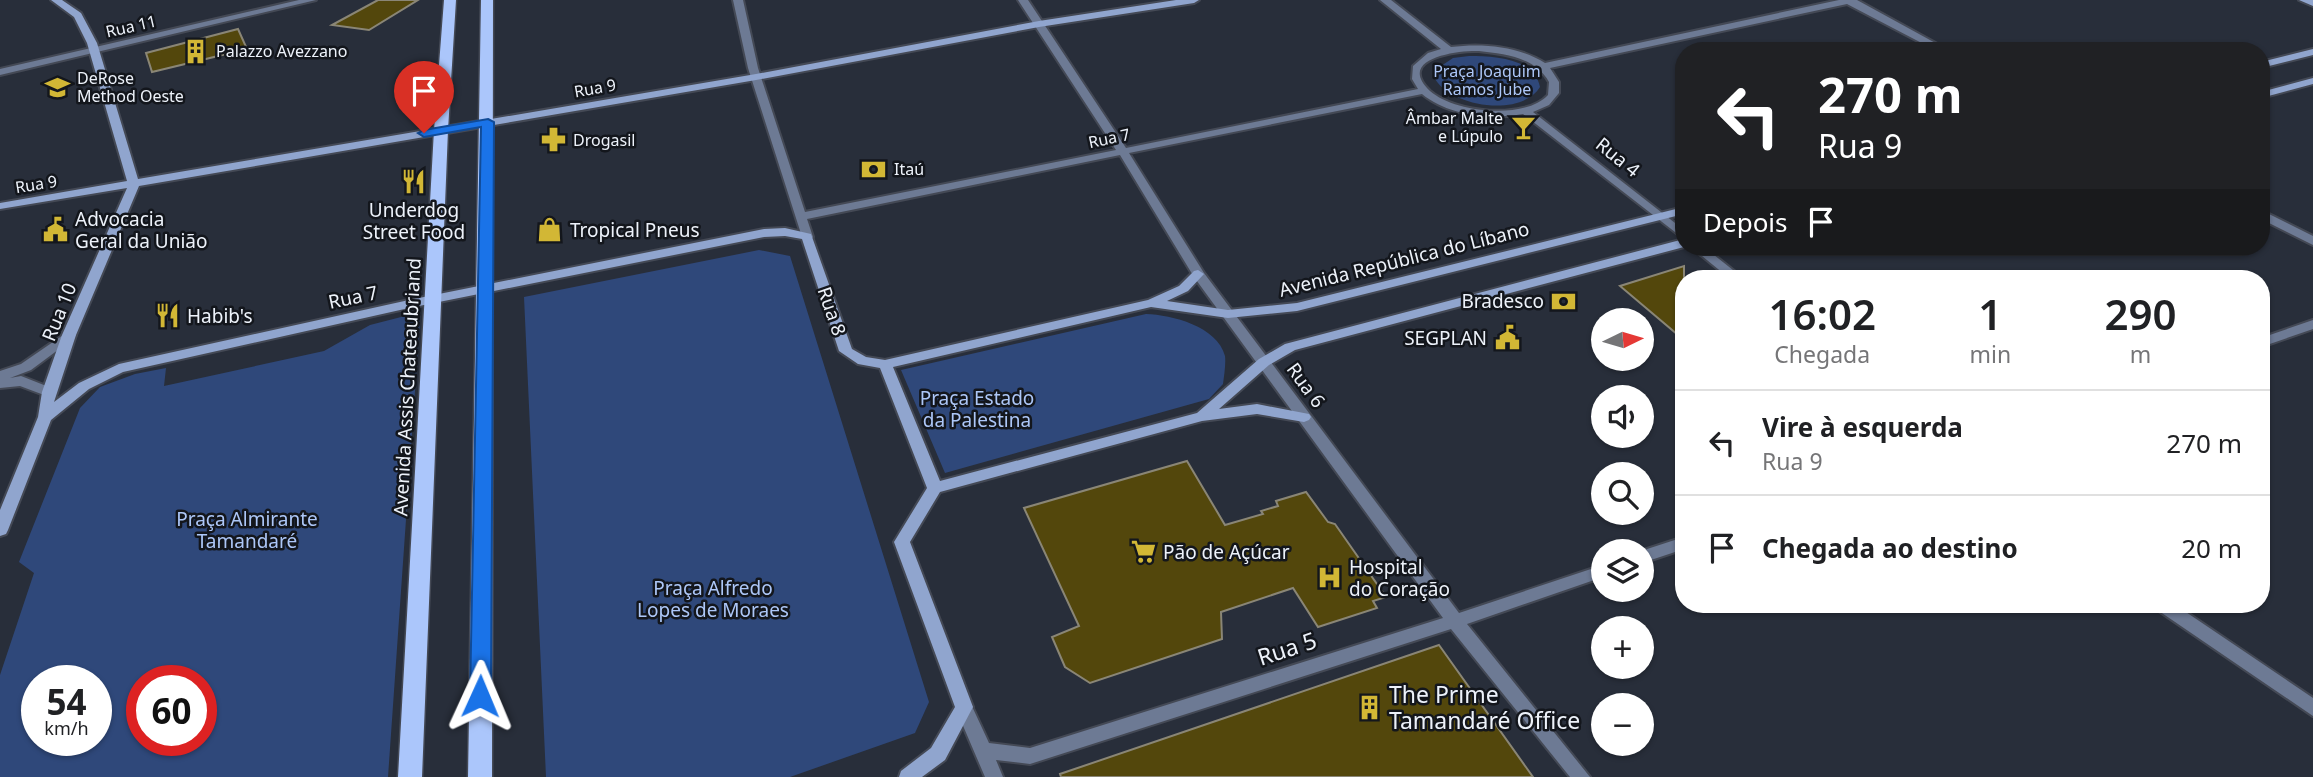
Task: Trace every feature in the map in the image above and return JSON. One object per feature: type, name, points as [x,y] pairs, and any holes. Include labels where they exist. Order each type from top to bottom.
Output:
[{"type":"main road","points":[[56,0],[78,15],[95,50],[134,184]]},
{"type":"main road","name":"Avenida Assis Chateaubriand","points":[[410,777],[441,130],[450,0]]},
{"type":"main road","points":[[480,777],[487,0]]},
{"type":"main road","name":"Rua 9","points":[[0,206],[756,77],[1039,24],[1194,0]]},
{"type":"main road","points":[[2304,0],[2313,3]]},
{"type":"main road","points":[[2270,63],[2313,51]]},
{"type":"main road","points":[[2270,93],[2313,81]]},
{"type":"main road","name":"Rua 10","points":[[0,530],[45,417],[49,392],[69,335],[134,184]]},
{"type":"main road","name":"Avenida República do Líbano","points":[[885,364],[1151,303],[1228,314],[1297,307],[1675,211]]},
{"type":"main road","name":"Rua 7","points":[[45,417],[84,386],[119,368],[435,299],[764,233],[785,232],[807,237]]},
{"type":"main road","name":"Rua 8","points":[[807,237],[846,351],[863,361],[885,364]]},
{"type":"main road","points":[[1202,416],[1264,362],[1290,347],[1675,245]]},
{"type":"main road","points":[[1151,303],[1192,285],[1198,274]]},
{"type":"main road","points":[[885,364],[935,488]]},
{"type":"main road","points":[[908,777],[938,754],[964,707],[902,542],[935,488],[1202,416],[1257,410],[1304,417]]},
{"type":"street","name":"Rua 11","points":[[0,72],[311,0]]},
{"type":"street","name":"Rua 8","points":[[738,0],[756,77],[807,237]]},
{"type":"street","name":"Rua 6","points":[[1023,0],[1123,152],[1198,274],[1455,621],[1581,777]]},
{"type":"street","points":[[1385,0],[1449,50]]},
{"type":"street","points":[[1542,66],[1848,0],[1928,42]]},
{"type":"street","points":[[1468,48],[1499,51],[1542,66],[1552,76],[1556,87],[1553,96],[1543,105],[1505,114],[1470,110],[1438,101],[1423,91],[1416,81],[1415,71],[1421,62],[1432,54],[1468,48]]},
{"type":"street","name":"Rua 7","points":[[802,216],[1423,91]]},
{"type":"street","name":"Rua 4","points":[[1526,111],[1675,229]]},
{"type":"street","points":[[2270,219],[2313,241]]},
{"type":"street","points":[[1709,256],[1727,270]]},
{"type":"street","points":[[2270,340],[2313,324]]},
{"type":"street","points":[[0,376],[26,367],[69,335]]},
{"type":"street","points":[[0,383],[21,381],[49,392]]},
{"type":"street","points":[[1654,554],[1675,546]]},
{"type":"street","name":"Rua 5","points":[[982,750],[1030,756],[1591,575]]},
{"type":"street","points":[[2175,613],[2313,708]]},
{"type":"street","points":[[964,707],[994,777]]},
{"type":"green space","name":"Praça Joaquim Ramos Jube","points":[[1453,58],[1501,58],[1522,64],[1536,77],[1540,87],[1531,97],[1518,103],[1502,105],[1469,102],[1454,96],[1434,77],[1435,70]]},
{"type":"green space","name":"Praça Alfredo Lopes de Moraes","points":[[759,250],[790,256],[929,702],[915,733],[790,777],[546,777],[524,297]]},
{"type":"green space","name":"Praça Estado da Palestina","points":[[1146,314],[1192,324],[1213,337],[1220,346],[1225,356],[1223,384],[1209,399],[945,473],[901,370]]},
{"type":"green space","name":"Praça Almirante Tamandaré","points":[[405,316],[420,319],[388,777],[0,777],[0,675],[34,573],[19,562],[80,408],[100,387],[135,374],[166,368],[164,386],[324,351],[370,325]]},
{"type":"building","points":[[378,0],[418,0],[369,30],[332,25]]},
{"type":"building","name":"Palazzo Avezzano","points":[[238,29],[247,49],[152,72],[146,53]]},
{"type":"building","points":[[1684,266],[1684,270],[1675,270],[1675,332],[1654,315],[1654,308],[1646,308],[1620,286]]},
{"type":"building","name":"Pão de Açúcar","points":[[1187,461],[1225,525],[1263,514],[1261,511],[1278,506],[1276,501],[1306,492],[1328,522],[1335,524],[1386,597],[1373,601],[1377,608],[1318,627],[1293,588],[1221,612],[1222,639],[1090,683],[1065,667],[1052,637],[1079,626],[1024,508]]},
{"type":"building","name":"The Prime Tamandaré Office","points":[[1439,645],[1533,777],[1061,777],[1060,774]]},
{"type":"place","name":"Palazzo Avezzano","points":[[196,51]]},
{"type":"place","name":"DeRose Method Oeste","points":[[57,87]]},
{"type":"place","name":"Âmbar Malte e Lúpulo","points":[[1523,127]]},
{"type":"place","name":"Drogasil","points":[[553,140]]},
{"type":"place","name":"Itaú","points":[[874,169]]},
{"type":"place","name":"Underdog Street Food","points":[[414,182]]},
{"type":"place","name":"Advocacia Geral da União","points":[[55,230]]},
{"type":"place","name":"Tropical Pneus","points":[[550,230]]},
{"type":"place","name":"Bradesco","points":[[1564,301]]},
{"type":"place","name":"Habib's","points":[[167,316]]},
{"type":"place","name":"SEGPLAN","points":[[1507,338]]},
{"type":"place","name":"Pão de Açúcar","points":[[1143,552]]},
{"type":"place","name":"Hospital do Coração","points":[[1329,578]]},
{"type":"place","name":"The Prime Tamandaré Office","points":[[1369,708]]},
{"type":"route","points":[[424,133],[488,122],[480,696]]}]
